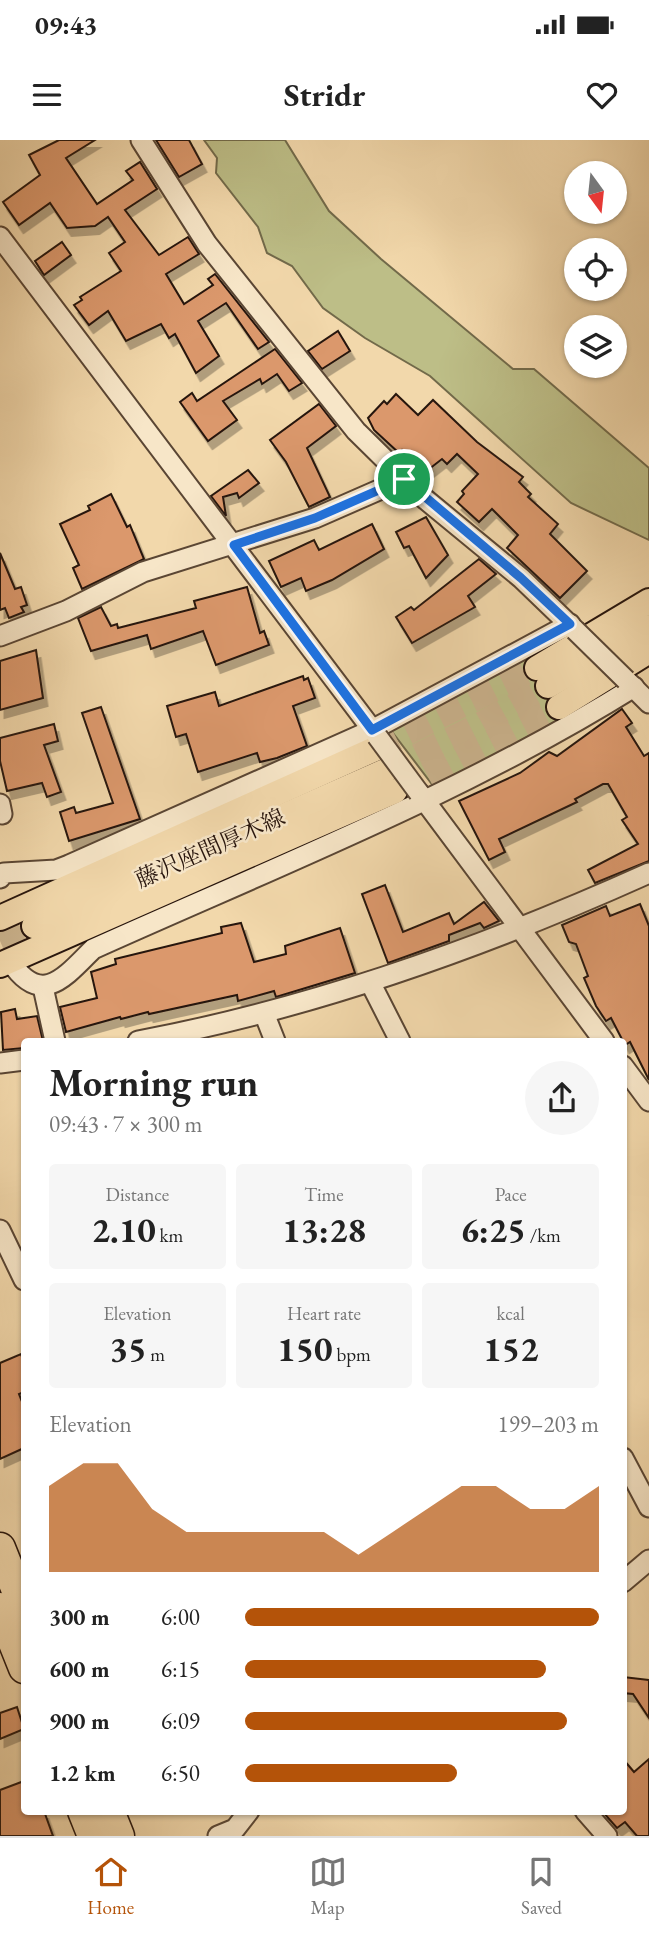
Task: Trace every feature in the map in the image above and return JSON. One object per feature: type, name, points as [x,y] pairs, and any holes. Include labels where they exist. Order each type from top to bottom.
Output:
[{"type":"highway","points":[[10,1559],[21,1598]]},
{"type":"highway","points":[[0,1608],[21,1660]]},
{"type":"highway","points":[[85,1815],[93,1836]]},
{"type":"highway","points":[[111,1815],[119,1836]]},
{"type":"main road","points":[[647,633],[548,687],[649,601]]},
{"type":"main road","points":[[0,918],[392,767]]},
{"type":"main road","points":[[5,963],[392,767]]},
{"type":"main road","name":"藤沢座間厚木線","points":[[34,926],[392,767]]},
{"type":"street","points":[[141,140],[207,243],[356,431],[404,479],[521,578],[649,703]]},
{"type":"street","points":[[0,237],[234,545],[392,767],[602,1038]]},
{"type":"street","points":[[0,636],[66,611],[143,572],[315,518],[404,479]]},
{"type":"street","points":[[5,963],[28,982],[43,987],[61,981],[93,949],[392,767],[573,627]]},
{"type":"street","points":[[0,878],[4,873],[17,871],[56,870],[392,767],[578,722],[630,683]]},
{"type":"street","points":[[152,1038],[264,1013],[370,982],[547,919],[649,873]]},
{"type":"street","points":[[370,982],[398,1038]]},
{"type":"street","points":[[43,987],[54,1038]]},
{"type":"street","points":[[264,1013],[274,1038]]},
{"type":"street","points":[[0,1063],[21,1060]]},
{"type":"street","points":[[627,1071],[649,1101]]},
{"type":"street","points":[[0,1230],[21,1274]]},
{"type":"street","points":[[627,1466],[649,1507]]},
{"type":"street","points":[[627,1579],[649,1560]]},
{"type":"street","points":[[218,1836],[235,1829],[246,1815]]},
{"type":"street","points":[[589,1815],[607,1836]]},
{"type":"green space","points":[[204,140],[285,140],[329,211],[381,259],[513,369],[534,369],[649,468],[649,540],[571,503],[430,376],[365,338],[323,308],[292,266],[267,253],[258,227],[216,173],[217,158]]},
{"type":"green space","points":[[528,657],[561,719],[434,787],[390,729]]},
{"type":"building","points":[[59,140],[95,140],[66,158],[97,204],[133,180],[126,171],[140,162],[157,189],[125,210],[159,255],[188,237],[199,254],[166,274],[184,304],[213,285],[208,279],[215,274],[269,342],[258,349],[226,303],[198,321],[219,356],[196,373],[175,334],[169,338],[161,324],[126,341],[108,311],[89,325],[74,305],[82,300],[80,297],[121,271],[109,253],[125,242],[108,217],[95,226],[67,228],[50,203],[19,225],[3,202],[40,175],[29,155]]},
{"type":"building","points":[[156,140],[189,140],[202,164],[179,177]]},
{"type":"building","points":[[62,242],[71,255],[44,275],[35,261]]},
{"type":"building","points":[[338,331],[350,351],[322,369],[308,351]]},
{"type":"building","points":[[275,349],[302,383],[289,391],[277,374],[262,384],[260,379],[223,401],[237,420],[208,441],[180,402],[192,393],[197,401]]},
{"type":"building","points":[[396,394],[418,415],[433,400],[477,442],[523,477],[519,482],[531,494],[528,497],[558,524],[550,534],[587,571],[560,598],[507,548],[518,535],[492,509],[479,522],[457,502],[464,494],[462,491],[478,474],[457,454],[447,464],[442,459],[424,473],[402,450],[399,453],[374,430],[368,418],[384,401],[387,404]]},
{"type":"building","points":[[319,404],[336,426],[307,448],[330,497],[309,507],[286,462],[270,440]]},
{"type":"building","points":[[248,470],[259,483],[239,498],[237,493],[223,497],[226,516],[211,496]]},
{"type":"building","points":[[111,494],[127,527],[130,525],[144,559],[82,589],[73,568],[79,565],[60,524],[90,510],[88,506]]},
{"type":"building","points":[[426,517],[448,555],[426,578],[409,546],[404,548],[396,532]]},
{"type":"building","points":[[372,524],[384,549],[332,580],[306,591],[301,578],[281,587],[269,561],[314,540],[319,550]]},
{"type":"building","points":[[0,553],[15,589],[21,587],[27,605],[21,607],[24,612],[9,618],[5,608],[0,610]]},
{"type":"building","points":[[479,559],[496,574],[468,596],[475,607],[412,643],[396,617],[411,607],[414,610]]},
{"type":"building","points":[[247,587],[260,633],[264,631],[269,645],[216,665],[203,631],[151,649],[147,635],[91,651],[78,618],[101,607],[111,626],[117,624],[118,628],[196,608],[194,601]]},
{"type":"building","points":[[36,650],[43,698],[0,710],[0,661]]},
{"type":"building","points":[[303,676],[304,680],[308,678],[315,698],[293,706],[307,746],[260,762],[257,753],[198,772],[186,734],[176,737],[167,706],[215,692],[219,706]]},
{"type":"building","points":[[101,707],[140,819],[69,841],[60,812],[74,807],[76,813],[113,803],[82,713]]},
{"type":"building","points":[[622,709],[632,723],[626,727],[644,756],[649,753],[649,861],[595,883],[588,870],[638,844],[622,820],[627,817],[608,784],[603,784],[575,799],[577,802],[499,839],[505,852],[489,860],[459,801],[520,773],[549,752],[557,756]]},
{"type":"building","points":[[54,724],[58,741],[44,745],[61,792],[47,797],[42,783],[7,791],[0,761],[0,738]]},
{"type":"building","points":[[385,885],[403,932],[449,913],[454,924],[484,902],[499,921],[484,928],[480,923],[449,935],[449,941],[388,963],[362,894]]},
{"type":"building","points":[[640,904],[649,926],[649,1080],[630,1042],[627,1044],[627,1038],[621,1038],[611,1018],[606,1021],[596,1006],[584,978],[588,976],[576,944],[569,942],[562,925],[606,906],[610,916]]},
{"type":"building","points":[[241,923],[254,962],[286,954],[285,946],[340,928],[355,973],[276,997],[274,991],[238,1001],[237,995],[149,1014],[120,1017],[66,1032],[60,1007],[97,998],[91,972],[116,964],[115,959],[222,933],[221,927]]},
{"type":"building","points":[[15,1009],[17,1019],[37,1016],[42,1038],[21,1038],[21,1048],[3,1050],[1,1012]]},
{"type":"building","points":[[21,1354],[21,1449],[0,1459],[0,1363]]},
{"type":"building","points":[[627,1677],[649,1680],[649,1718],[633,1694],[627,1693]]},
{"type":"building","points":[[17,1707],[21,1730],[0,1739],[0,1713]]},
{"type":"building","points":[[649,1759],[649,1836],[637,1836],[625,1822],[617,1828],[606,1815],[627,1815],[627,1764],[634,1772]]},
{"type":"building","points":[[21,1782],[21,1815],[45,1815],[53,1836],[0,1836],[0,1790]]},
{"type":"tunnel","points":[[375,749],[537,668]]},
{"type":"tunnel","points":[[385,771],[477,726],[548,686]]},
{"type":"tunnel","points":[[395,791],[559,707]]},
{"type":"tunnel","points":[[0,941],[34,926]]},
{"type":"route","points":[[404,479],[521,578],[570,624],[372,730],[234,545],[315,518],[404,479]]}]
